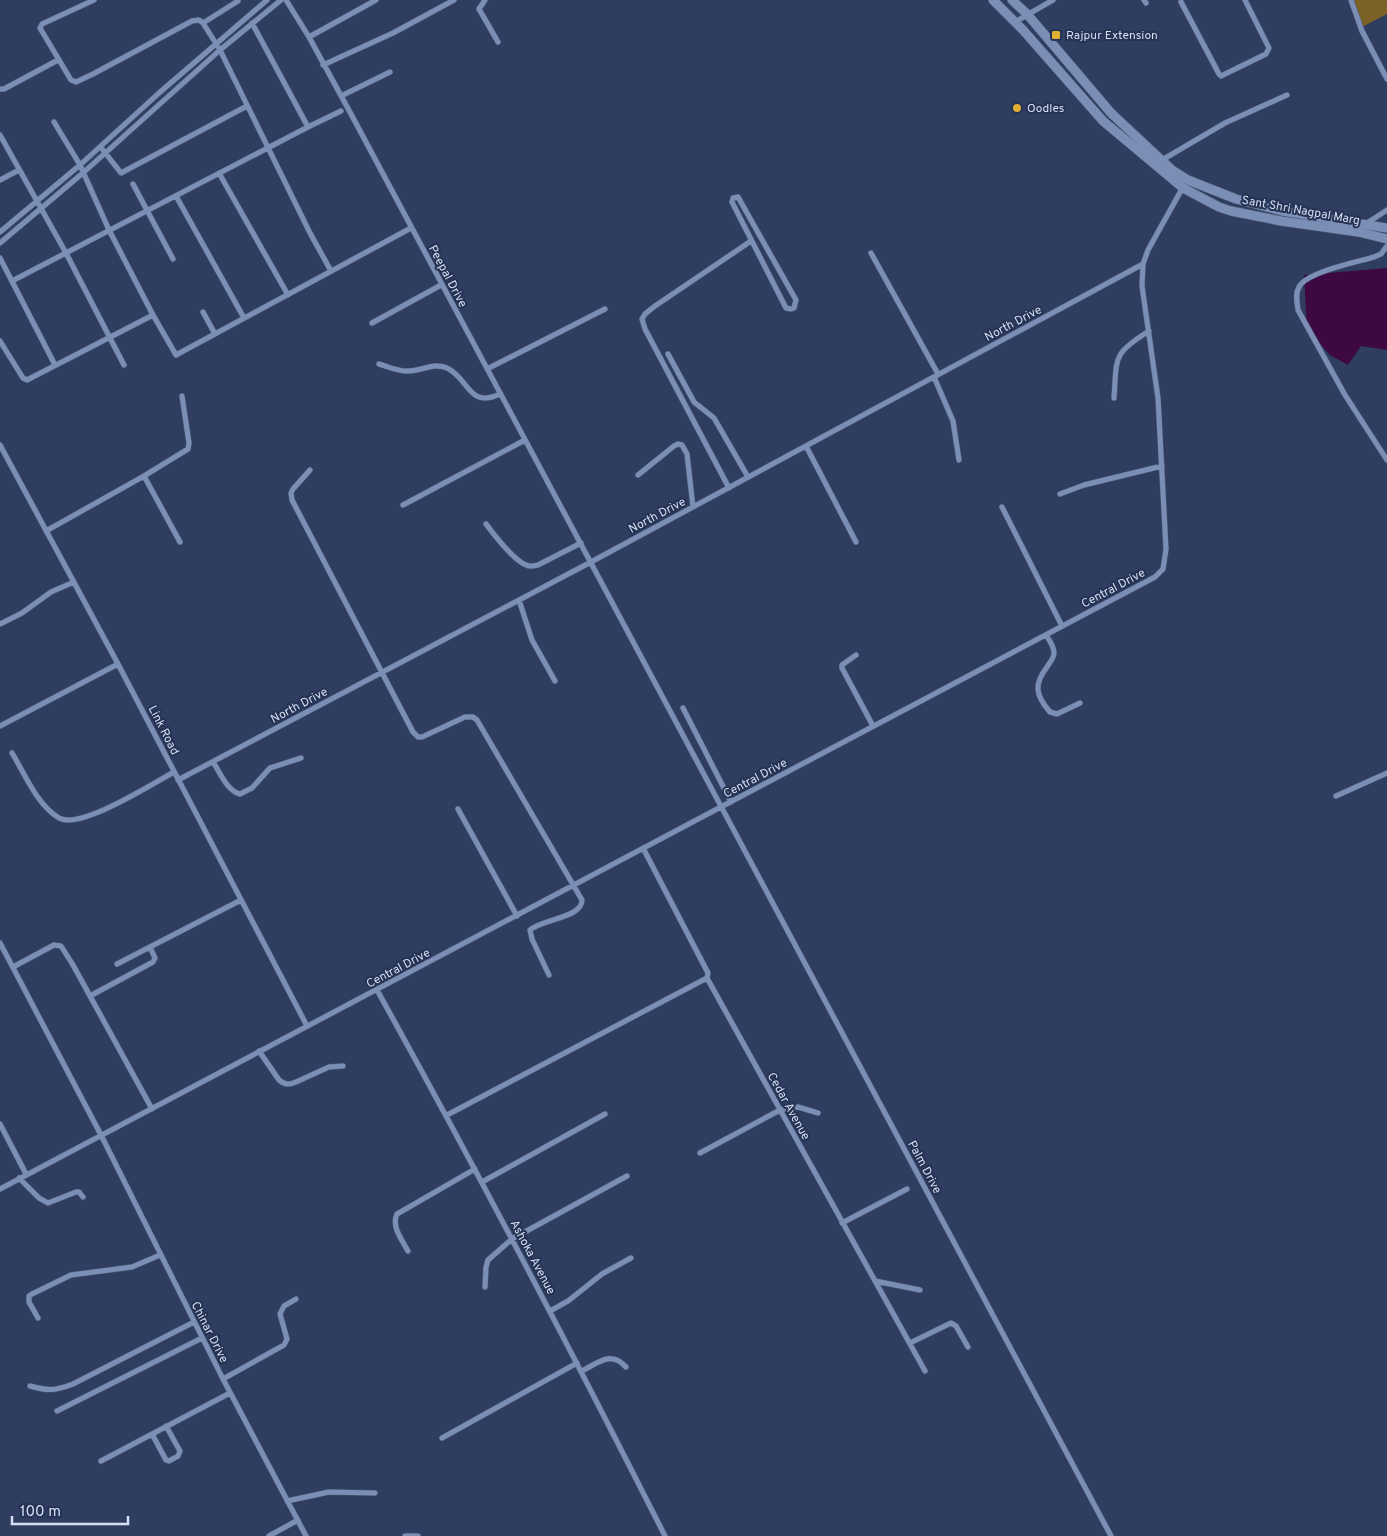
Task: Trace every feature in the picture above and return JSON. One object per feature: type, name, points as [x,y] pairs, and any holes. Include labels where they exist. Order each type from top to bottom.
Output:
[{"type":"main road","name":"Sant Shri Nagpal Marg","points":[[993,0],[1103,121],[1185,184],[1220,207],[1281,221],[1358,232],[1387,239]]},
{"type":"main road","name":"Sant Shri Nagpal Marg","points":[[1012,0],[1027,14],[1111,112],[1185,184],[1282,211],[1367,223],[1387,228]]},
{"type":"street","points":[[94,0],[40,26],[71,80],[80,81],[192,21],[199,20],[218,47],[310,233],[332,271]]},
{"type":"street","points":[[0,243],[84,172],[267,0]]},
{"type":"street","points":[[0,232],[80,165],[159,93],[281,0]]},
{"type":"street","name":"Peepal Drive","points":[[286,0],[309,37],[591,562]]},
{"type":"street","points":[[309,37],[376,0]]},
{"type":"street","points":[[323,65],[393,32],[454,0]]},
{"type":"street","points":[[485,0],[479,9],[498,42]]},
{"type":"street","points":[[1015,22],[1053,0]]},
{"type":"street","points":[[1182,0],[1221,76],[1266,54],[1269,48],[1246,0]]},
{"type":"street","points":[[1351,0],[1362,31],[1387,79]]},
{"type":"street","points":[[202,23],[238,1]]},
{"type":"street","points":[[252,23],[308,127]]},
{"type":"street","points":[[0,89],[4,89],[58,60]]},
{"type":"street","points":[[341,96],[390,72]]},
{"type":"street","points":[[1162,160],[1225,123],[1287,95]]},
{"type":"street","points":[[100,147],[121,173],[247,106]]},
{"type":"street","points":[[12,281],[341,110]]},
{"type":"street","points":[[54,122],[84,172],[109,230],[176,355],[411,228]]},
{"type":"street","points":[[0,135],[66,253],[124,365]]},
{"type":"street","points":[[0,180],[19,170]]},
{"type":"street","points":[[219,173],[288,295]]},
{"type":"street","points":[[133,184],[172,259]]},
{"type":"street","name":"Central Drive","points":[[0,1189],[1155,577],[1164,569],[1166,549],[1158,398],[1142,286],[1143,264],[1148,250],[1185,184]]},
{"type":"street","points":[[176,196],[244,318]]},
{"type":"street","points":[[736,197],[739,198],[748,213],[796,300],[794,308],[786,308],[750,241],[732,202],[736,197]]},
{"type":"street","points":[[1367,223],[1387,210]]},
{"type":"street","points":[[728,488],[645,329],[642,319],[644,314],[655,306],[750,241]]},
{"type":"street","points":[[1387,246],[1381,254],[1374,257],[1314,275],[1304,280],[1299,286],[1296,301],[1298,310],[1334,377],[1387,460]]},
{"type":"street","points":[[871,254],[936,375],[953,421],[959,460]]},
{"type":"street","points":[[0,258],[55,366]]},
{"type":"street","name":"North Drive","points":[[178,780],[520,600],[1143,264]]},
{"type":"street","points":[[372,323],[441,284]]},
{"type":"street","points":[[487,369],[606,309]]},
{"type":"street","points":[[203,312],[215,334]]},
{"type":"street","points":[[0,340],[25,379],[29,379],[153,315]]},
{"type":"street","points":[[1114,398],[1118,356],[1129,343],[1149,332]]},
{"type":"street","points":[[0,356],[6,352]]},
{"type":"street","points":[[668,354],[694,402],[714,418],[748,477]]},
{"type":"street","points":[[379,364],[405,372],[433,366],[446,367],[453,371],[474,395],[487,399],[500,394]]},
{"type":"street","points":[[46,531],[188,449],[189,443],[182,396]]},
{"type":"street","points":[[403,505],[525,440]]},
{"type":"street","name":"Link Road","points":[[0,445],[118,664],[307,1026]]},
{"type":"street","points":[[638,475],[674,446],[682,445],[687,454],[693,507]]},
{"type":"street","points":[[806,446],[856,542]]},
{"type":"street","points":[[1060,494],[1090,483],[1162,466]]},
{"type":"street","points":[[310,470],[293,489],[291,493],[292,500],[414,732],[422,737],[465,717],[473,717],[478,720],[575,885],[582,900],[580,908],[566,916],[542,923],[530,930],[532,939],[549,975]]},
{"type":"street","points":[[144,476],[180,542]]},
{"type":"street","points":[[1002,507],[1062,626]]},
{"type":"street","points":[[486,524],[510,552],[526,566],[538,565],[581,543]]},
{"type":"street","name":"Palm Drive","points":[[591,562],[1112,1536]]},
{"type":"street","points":[[0,624],[22,613],[51,592],[74,582]]},
{"type":"street","points":[[520,600],[532,640],[554,681]]},
{"type":"street","points":[[1046,635],[1054,650],[1054,655],[1037,683],[1041,699],[1050,712],[1057,714],[1080,703]]},
{"type":"street","points":[[856,654],[842,665],[842,668],[873,726]]},
{"type":"street","points":[[0,726],[118,664]]},
{"type":"street","points":[[683,708],[731,802]]},
{"type":"street","points":[[12,752],[36,794],[47,808],[60,819],[76,820],[94,815],[174,772]]},
{"type":"street","points":[[213,762],[234,793],[240,794],[252,788],[270,768],[301,758]]},
{"type":"street","points":[[1336,796],[1387,773]]},
{"type":"street","points":[[458,809],[517,916]]},
{"type":"street","name":"Cedar Avenue","points":[[643,848],[708,973],[707,978],[925,1371]]},
{"type":"street","points":[[118,964],[241,900]]},
{"type":"street","name":"Chinar Drive","points":[[0,943],[101,1135],[230,1393],[306,1536]]},
{"type":"street","points":[[13,967],[57,944],[63,948],[152,1109]]},
{"type":"street","points":[[90,996],[153,962],[155,958],[150,947]]},
{"type":"street","points":[[447,1115],[707,978]]},
{"type":"street","name":"Ashoka Avenue","points":[[377,990],[447,1115],[577,1362],[664,1536]]},
{"type":"street","points":[[260,1051],[283,1084],[291,1084],[329,1067],[343,1066]]},
{"type":"street","points":[[700,1153],[780,1110],[798,1107],[818,1113]]},
{"type":"street","points":[[482,1182],[605,1114]]},
{"type":"street","points":[[0,1124],[26,1174]]},
{"type":"street","points":[[408,1250],[395,1226],[394,1220],[397,1214],[475,1169]]},
{"type":"street","points":[[485,1287],[488,1260],[512,1239],[627,1176]]},
{"type":"street","points":[[19,1178],[39,1198],[48,1204],[76,1192],[79,1192],[83,1197]]},
{"type":"street","points":[[842,1223],[906,1189]]},
{"type":"street","points":[[38,1318],[29,1302],[29,1296],[32,1294],[71,1275],[132,1267],[160,1255]]},
{"type":"street","points":[[550,1311],[568,1301],[602,1274],[631,1258]]},
{"type":"street","points":[[875,1281],[920,1290]]},
{"type":"street","points":[[223,1379],[285,1344],[287,1339],[280,1314],[284,1306],[296,1299]]},
{"type":"street","points":[[30,1386],[47,1390],[58,1390],[194,1322]]},
{"type":"street","points":[[910,1343],[951,1323],[956,1326],[968,1348]]},
{"type":"street","points":[[56,1411],[202,1338]]},
{"type":"street","points":[[582,1372],[601,1361],[612,1358],[618,1360],[626,1367]]},
{"type":"street","points":[[442,1438],[577,1362]]},
{"type":"street","points":[[101,1461],[230,1393]]},
{"type":"street","points":[[152,1434],[166,1460],[172,1460],[180,1452],[166,1426]]},
{"type":"street","points":[[287,1501],[329,1492],[375,1494]]},
{"type":"street","points":[[269,1536],[298,1520]]},
{"type":"street","points":[[405,1536],[418,1536]]},
{"type":"shaded area","points":[[1354,0],[1387,0],[1387,14],[1362,27]]},
{"type":"shaded area","points":[[1387,268],[1387,350],[1361,346],[1348,365],[1330,355],[1307,329],[1304,275]]},
{"type":"place","name":"Rajpur Extension","points":[[1056,35]]},
{"type":"place","name":"Oodles","points":[[1017,108]]}]
